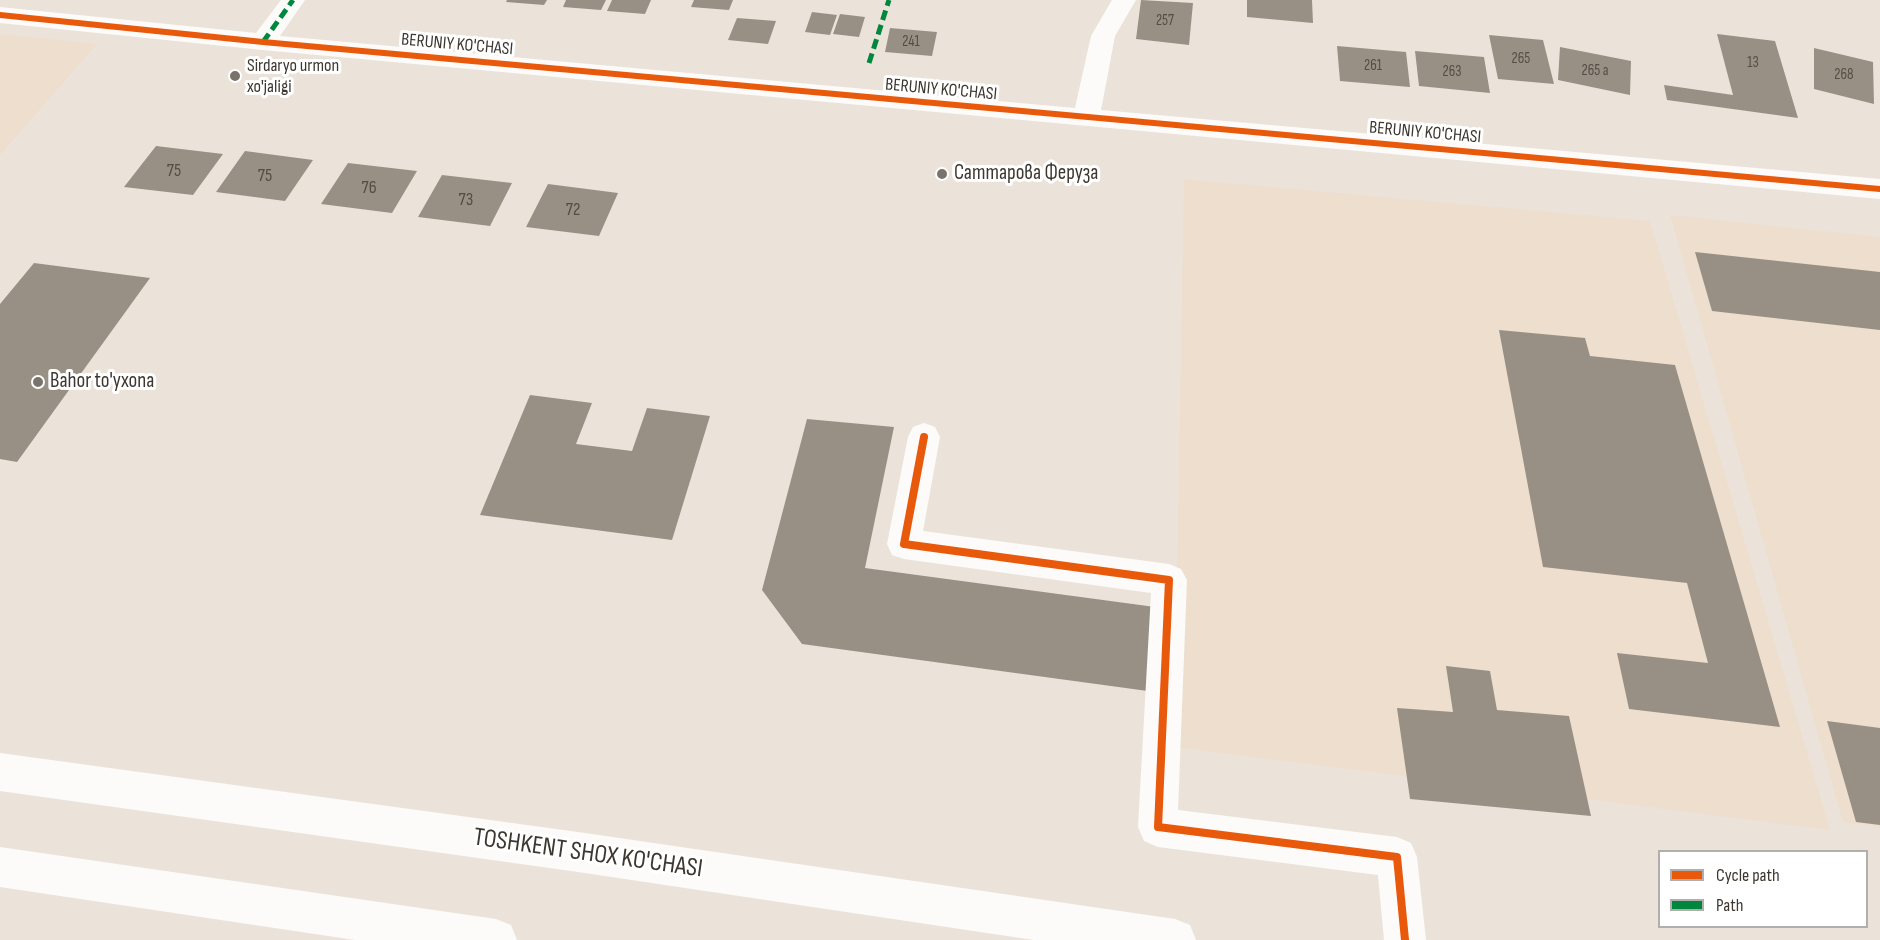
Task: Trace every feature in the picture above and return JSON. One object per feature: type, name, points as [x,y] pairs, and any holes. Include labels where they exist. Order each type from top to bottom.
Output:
[{"type":"main road","points":[[262,42],[294,0]]},
{"type":"main road","points":[[1086,118],[1103,36],[1124,0]]},
{"type":"main road","name":"BERUNIY KO'CHASI","points":[[0,15],[262,42],[1880,189]]},
{"type":"main road","points":[[924,437],[904,544],[1168,580],[1158,827],[1397,857],[1405,940]]},
{"type":"main road","name":"TOSHKENT SHOX KO'CHASI","points":[[0,772],[589,853],[1175,940]]},
{"type":"main road","points":[[0,867],[496,940]]},
{"type":"shaded area","points":[[0,34],[97,44],[0,155]]},
{"type":"shaded area","points":[[1184,179],[1650,221],[1830,830],[1174,747]]},
{"type":"shaded area","points":[[1670,215],[1880,237],[1880,827],[1843,822]]},
{"type":"building","points":[[507,0],[547,0],[544,5],[506,2]]},
{"type":"building","points":[[566,0],[606,0],[601,10],[563,7]]},
{"type":"building","points":[[612,0],[651,0],[645,14],[607,11]]},
{"type":"building","points":[[694,0],[733,0],[729,10],[691,7]]},
{"type":"building","points":[[1141,0],[1193,3],[1189,45],[1136,39]]},
{"type":"building","points":[[1247,0],[1312,0],[1313,23],[1247,17]]},
{"type":"building","points":[[812,12],[837,15],[830,35],[805,32]]},
{"type":"building","points":[[840,14],[865,17],[859,37],[833,34]]},
{"type":"building","points":[[737,18],[776,21],[768,44],[728,40]]},
{"type":"building","points":[[890,28],[937,32],[932,56],[885,52]]},
{"type":"building","points":[[1717,34],[1775,41],[1798,118],[1667,100],[1664,85],[1733,95]]},
{"type":"building","points":[[1489,35],[1543,40],[1554,84],[1498,79]]},
{"type":"building","points":[[1337,46],[1406,52],[1410,87],[1340,81]]},
{"type":"building","points":[[1560,47],[1631,61],[1630,95],[1558,80]]},
{"type":"building","points":[[1814,48],[1873,62],[1874,104],[1814,89]]},
{"type":"building","points":[[1415,51],[1484,57],[1490,93],[1419,86]]},
{"type":"building","points":[[156,146],[223,154],[193,195],[124,187]]},
{"type":"building","points":[[245,151],[313,160],[285,201],[216,192]]},
{"type":"building","points":[[348,163],[417,171],[392,213],[321,204]]},
{"type":"building","points":[[442,175],[512,183],[490,226],[418,217]]},
{"type":"building","points":[[548,184],[618,193],[599,236],[526,227]]},
{"type":"building","points":[[1695,252],[1880,272],[1880,330],[1712,311]]},
{"type":"building","name":"Bahor to'yxona","points":[[34,263],[150,278],[17,462],[0,459],[0,304]]},
{"type":"building","points":[[1499,330],[1585,338],[1590,356],[1675,365],[1780,727],[1629,709],[1617,653],[1708,663],[1687,583],[1543,567]]},
{"type":"building","points":[[530,395],[592,403],[576,444],[632,451],[647,408],[710,416],[672,540],[480,515]]},
{"type":"building","points":[[807,419],[894,427],[865,568],[1155,607],[1155,692],[802,644],[762,590]]},
{"type":"building","points":[[1446,666],[1490,671],[1497,710],[1569,716],[1591,816],[1410,799],[1397,708],[1453,712]]},
{"type":"building","points":[[1827,721],[1880,728],[1880,825],[1856,822]]},
{"type":"marked path","points":[[263,42],[293,0]]},
{"type":"marked path","points":[[869,63],[889,0]]},
{"type":"cycle path","points":[[0,15],[263,42],[1880,189]]},
{"type":"cycle path","points":[[924,437],[904,544],[1169,580],[1158,827],[1397,857],[1405,940]]},
{"type":"place","name":"Sirdaryo urmon xo'jaligi","points":[[235,76]]},
{"type":"place","name":"Саттарова Феруза","points":[[942,174]]},
{"type":"place","name":"Bahor to'yxona","points":[[38,382]]}]
